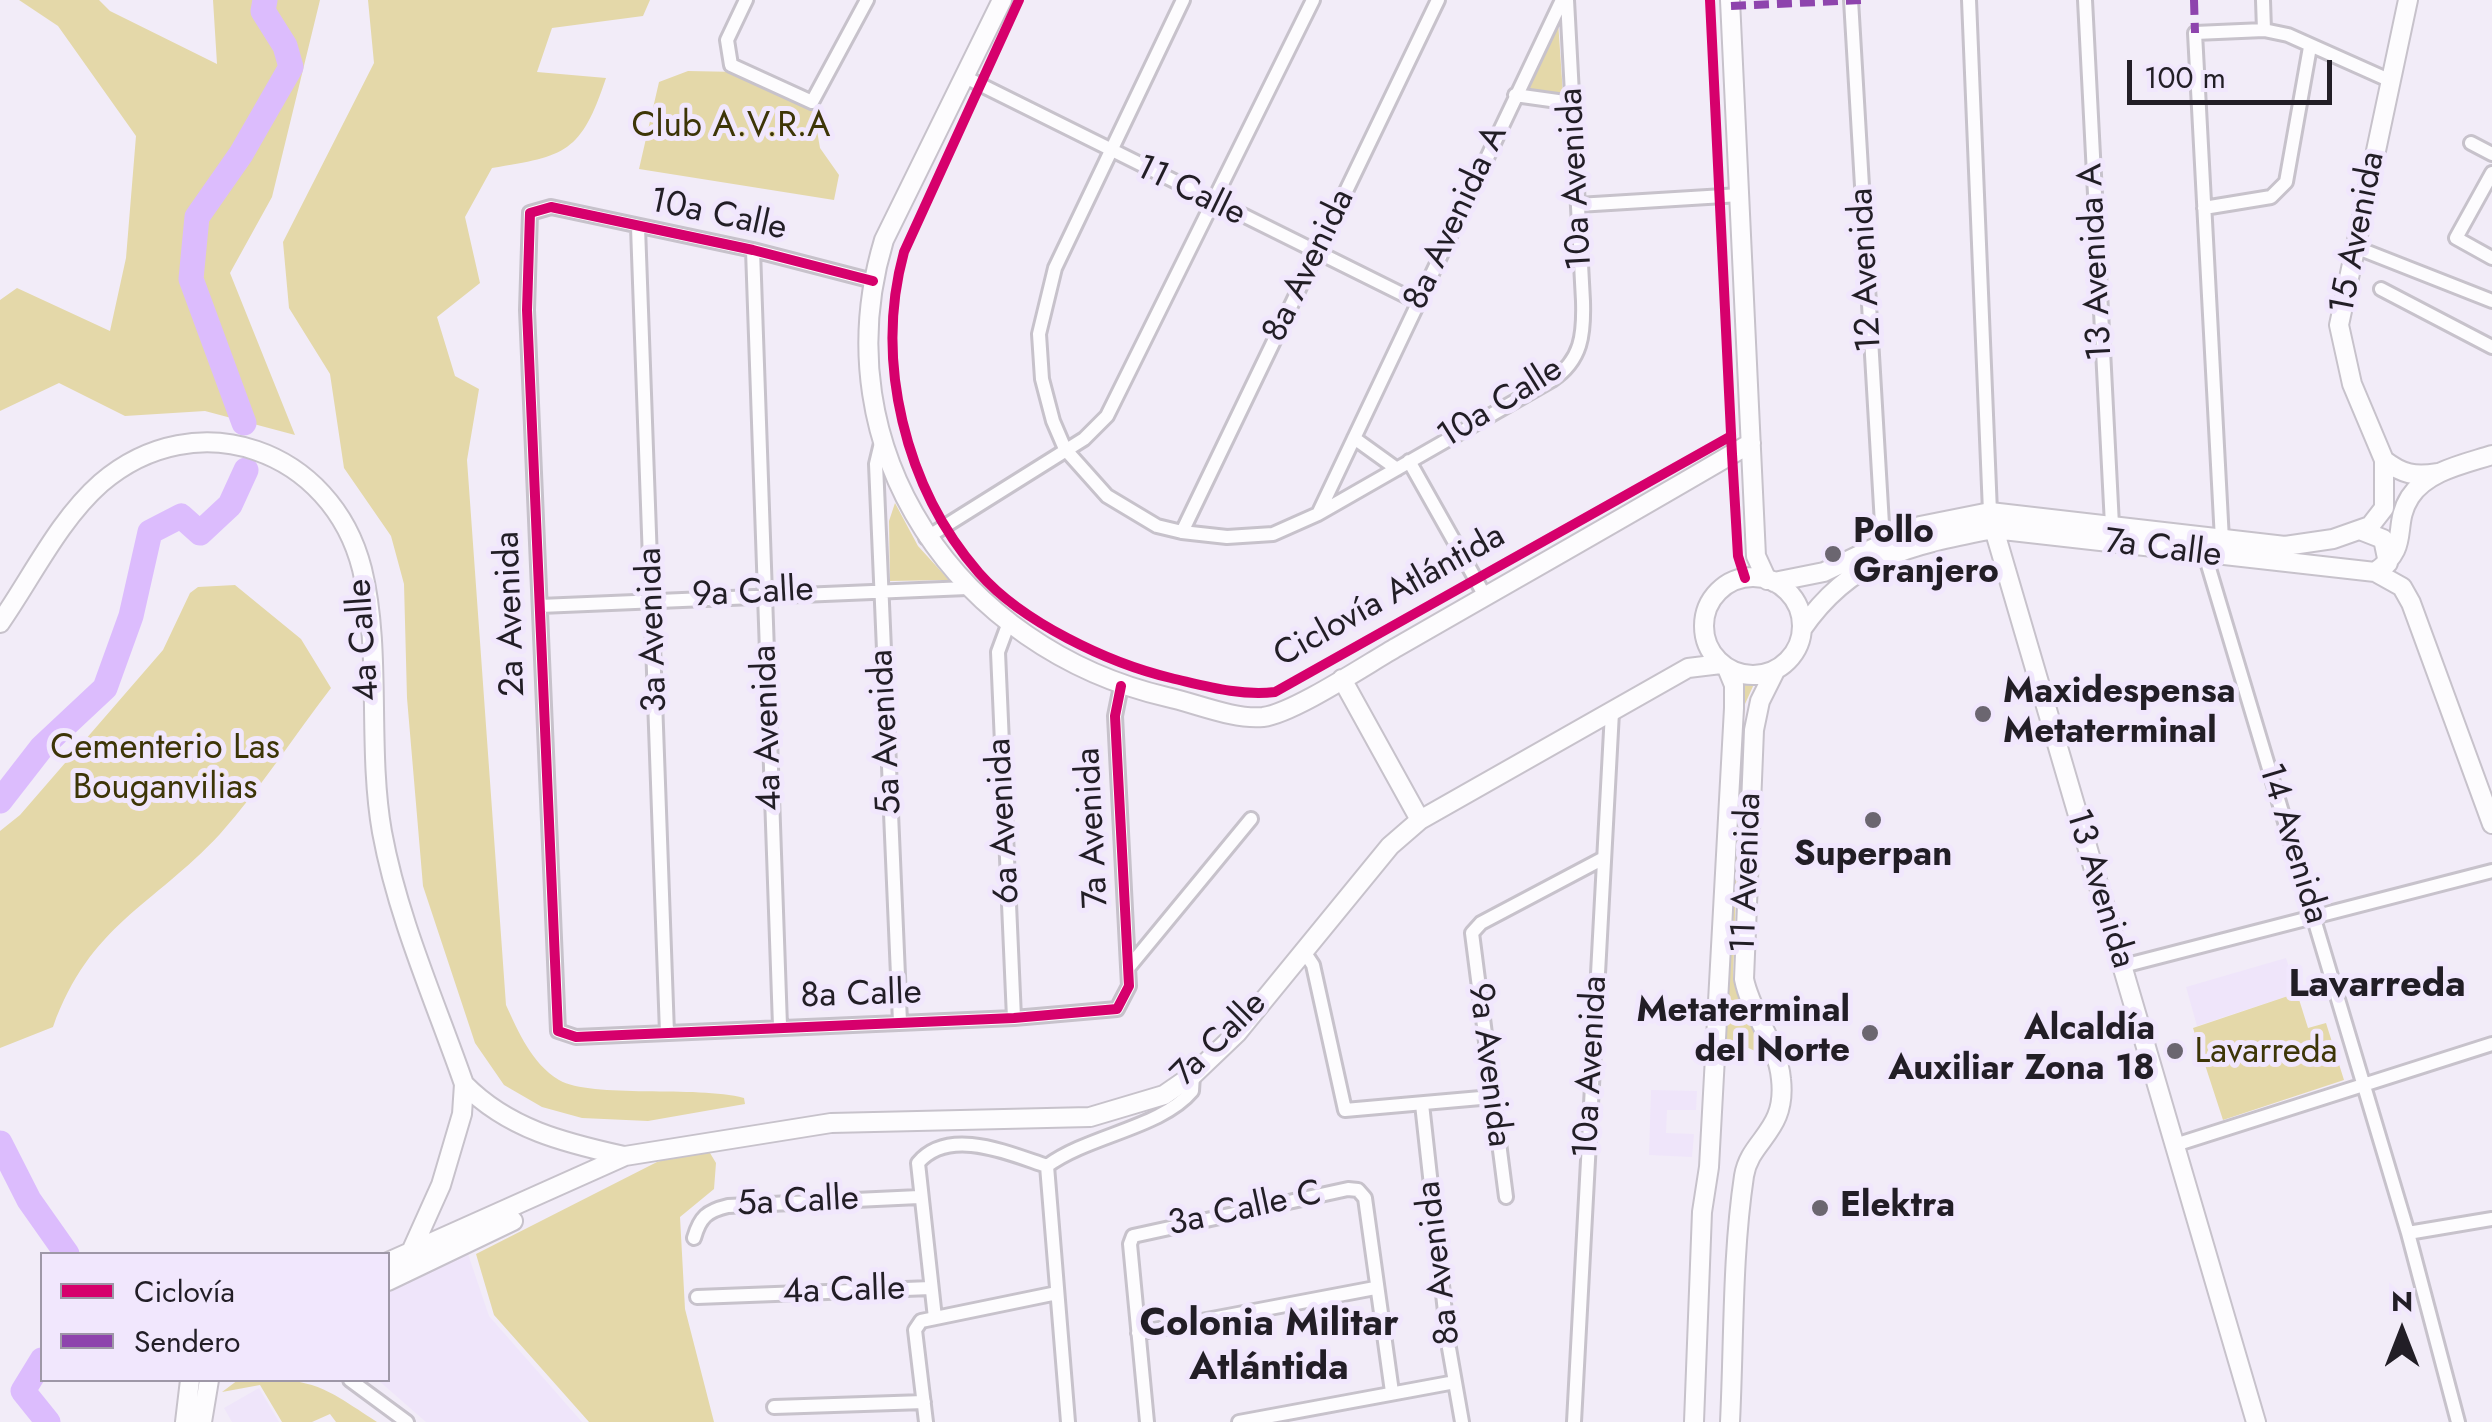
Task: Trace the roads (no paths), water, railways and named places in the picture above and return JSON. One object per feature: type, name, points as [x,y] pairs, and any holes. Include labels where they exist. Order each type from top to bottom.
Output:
[{"type":"main road","points":[[1002,0],[892,220],[874,281],[870,354],[881,442],[926,538],[967,588],[1008,626],[1121,686],[1264,717],[1342,679],[1751,442]]},
{"type":"main road","points":[[1730,0],[1756,556],[1763,580]]},
{"type":"main road","name":"15 Avenida","points":[[2384,460],[2342,352],[2342,296],[2408,0]]},
{"type":"main road","name":"4a Calle","points":[[0,623],[82,502],[114,472],[166,447],[197,442],[232,444],[276,458],[309,480],[335,507],[363,574],[372,751],[391,878],[464,1084],[462,1114],[440,1185],[408,1253],[392,1272]]},
{"type":"main road","points":[[2384,460],[2399,472],[2418,476],[2492,455]]},
{"type":"main road","points":[[2360,530],[2370,526],[2384,508],[2384,460]]},
{"type":"main road","points":[[2437,473],[2412,494],[2400,545],[2412,603],[2492,824]]},
{"type":"main road","name":"7a Calle","points":[[1763,580],[1824,572],[1883,540],[1938,520],[2112,524],[2285,546],[2360,530]]},
{"type":"main road","name":"7a Calle","points":[[1802,629],[1838,584],[1873,564],[1992,520],[2205,555],[2382,567]]},
{"type":"main road","name":"13 Avenida","points":[[1992,520],[2256,1422]]},
{"type":"main road","points":[[2360,530],[2384,540],[2382,567],[2412,603]]},
{"type":"main road","points":[[2382,567],[2400,545]]},
{"type":"main road","points":[[1763,580],[1796,601],[1802,629],[1796,650],[1774,671],[1758,675],[1724,666],[1706,642],[1704,618],[1714,596],[1733,582],[1763,580]]},
{"type":"main road","name":"7a Calle","points":[[408,1253],[633,1156],[831,1123],[1090,1117],[1164,1095],[1193,1076],[1237,1033],[1390,846],[1420,820],[1688,668],[1706,642]]},
{"type":"main road","name":"7a Calle","points":[[1688,668],[1724,666]]},
{"type":"main road","name":"11 Avenida","points":[[1694,1422],[1702,1212],[1709,1167],[1734,708],[1734,685],[1724,666]]},
{"type":"main road","name":"11 Avenida","points":[[1730,1422],[1744,1172],[1775,1126],[1782,1090],[1776,1058],[1754,1016],[1744,979],[1754,730],[1760,701],[1774,671]]},
{"type":"main road","points":[[1342,679],[1420,820]]},
{"type":"main road","points":[[464,1084],[514,1122],[565,1143],[633,1156]]},
{"type":"main road","name":"7a Calle","points":[[392,1272],[633,1156]]},
{"type":"main road","points":[[185,1422],[199,1382]]},
{"type":"main road","points":[[199,1382],[202,1422]]},
{"type":"street","points":[[746,0],[727,40],[726,54],[734,70],[812,102],[866,0]]},
{"type":"street","points":[[1111,152],[1183,0]]},
{"type":"street","points":[[926,538],[1084,438],[1106,416],[1215,204],[1313,0]]},
{"type":"street","name":"8a Avenida","points":[[1182,532],[1438,0]]},
{"type":"street","name":"8a Avenida A","points":[[1318,514],[1564,0]]},
{"type":"street","name":"10a Avenida","points":[[1564,0],[1584,331],[1576,356]]},
{"type":"street","name":"12 Avenida","points":[[1850,0],[1883,540]]},
{"type":"street","name":"13 Avenida","points":[[1969,0],[1992,520]]},
{"type":"street","name":"13 Avenida A","points":[[2084,0],[2112,524]]},
{"type":"street","points":[[2263,0],[2264,30]]},
{"type":"street","points":[[2222,540],[2196,33],[2264,30],[2288,34],[2391,81]]},
{"type":"street","points":[[2204,208],[2271,197],[2286,182],[2310,47]]},
{"type":"street","name":"11 Calle","points":[[965,77],[1418,302]]},
{"type":"street","points":[[1515,96],[1572,103]]},
{"type":"street","points":[[2471,142],[2492,154]]},
{"type":"street","name":"10a Calle","points":[[1111,152],[1055,268],[1039,334],[1042,379],[1065,450],[1107,496],[1157,526],[1228,537],[1273,534],[1318,514],[1552,380],[1576,356]]},
{"type":"street","points":[[2492,173],[2456,238],[2492,258]]},
{"type":"street","points":[[1578,205],[1740,195]]},
{"type":"street","name":"10a Calle","points":[[551,208],[753,250],[874,281]]},
{"type":"street","name":"2a Avenida","points":[[551,208],[534,209],[527,222],[554,1022],[561,1034]]},
{"type":"street","name":"3a Avenida","points":[[638,227],[667,1033]]},
{"type":"street","points":[[2355,247],[2492,301]]},
{"type":"street","name":"4a Avenida","points":[[753,250],[780,1026]]},
{"type":"street","points":[[2381,290],[2492,347]]},
{"type":"street","points":[[1354,438],[1403,465],[1485,596]]},
{"type":"street","name":"5a Avenida","points":[[881,442],[876,464],[900,1022]]},
{"type":"street","name":"14 Avenida","points":[[2205,555],[2408,1234],[2458,1422]]},
{"type":"street","name":"9a Calle","points":[[540,606],[967,588]]},
{"type":"street","name":"6a Avenida","points":[[1008,626],[998,652],[1014,1018]]},
{"type":"street","name":"7a Avenida","points":[[1121,686],[1115,716],[1129,967]]},
{"type":"street","name":"10a Avenida","points":[[1574,1422],[1612,712]]},
{"type":"street","name":"8a Calle","points":[[561,1034],[576,1038],[1113,1011],[1127,997],[1129,967],[1251,819]]},
{"type":"street","name":"9a Avenida","points":[[1506,1197],[1472,933],[1481,923],[1602,858]]},
{"type":"street","points":[[2122,966],[2492,872]]},
{"type":"street","points":[[1303,950],[1312,965],[1345,1110],[1492,1097]]},
{"type":"street","points":[[2175,1145],[2492,1044]]},
{"type":"street","points":[[1046,1166],[1079,1145],[1172,1110],[1192,1092],[1193,1076]]},
{"type":"street","name":"8a Avenida","points":[[1422,1104],[1462,1422]]},
{"type":"street","points":[[926,1422],[915,1330],[921,1320],[935,1318],[918,1163],[925,1155],[949,1147],[982,1144],[1046,1166]]},
{"type":"street","points":[[1046,1166],[1068,1422]]},
{"type":"street","name":"3a Calle C","points":[[1138,1332],[1130,1244],[1133,1236],[1358,1190],[1365,1198],[1375,1288]]},
{"type":"street","name":"5a Calle","points":[[694,1238],[700,1220],[710,1210],[728,1206],[919,1197]]},
{"type":"street","points":[[2408,1234],[2492,1219]]},
{"type":"street","name":"4a Calle","points":[[697,1297],[931,1288]]},
{"type":"street","points":[[1147,1422],[1138,1332],[1375,1288],[1392,1392]]},
{"type":"street","name":"4a Calle","points":[[935,1318],[1057,1293]]},
{"type":"street","points":[[353,1382],[407,1422]]},
{"type":"street","points":[[1239,1422],[1455,1382]]},
{"type":"street","points":[[774,1407],[924,1402]]},
{"type":"waterway","points":[[244,423],[191,279],[197,217],[241,154],[291,67],[285,46],[263,11],[265,0]]},
{"type":"waterway","points":[[0,801],[42,747],[105,688],[131,616],[150,532],[181,516],[200,533],[230,505],[246,470]]},
{"type":"waterway","points":[[0,1143],[29,1200],[66,1252]]},
{"type":"waterway","points":[[40,1363],[23,1391],[48,1422]]},
{"type":"place","name":"Pollo Granjero","points":[[1833,554]]},
{"type":"place","name":"Maxidespensa Metaterminal","points":[[1983,714]]},
{"type":"place","name":"Superpan","points":[[1873,820]]},
{"type":"place","name":"Metaterminal del Norte","points":[[1870,1033]]},
{"type":"place","name":"Alcaldía Auxiliar Zona 18","points":[[2175,1051]]},
{"type":"place","name":"Elektra","points":[[1820,1208]]},
{"type":"district","name":"Lavarreda","points":[[2377,987]]},
{"type":"district","name":"Colonia Militar Atlántida","points":[[1269,1348]]},
{"type":"park label","name":"Club A.V.R.A","points":[[731,128]]},
{"type":"park label","name":"Cementerio Las Bouganvilias","points":[[165,770]]}]
